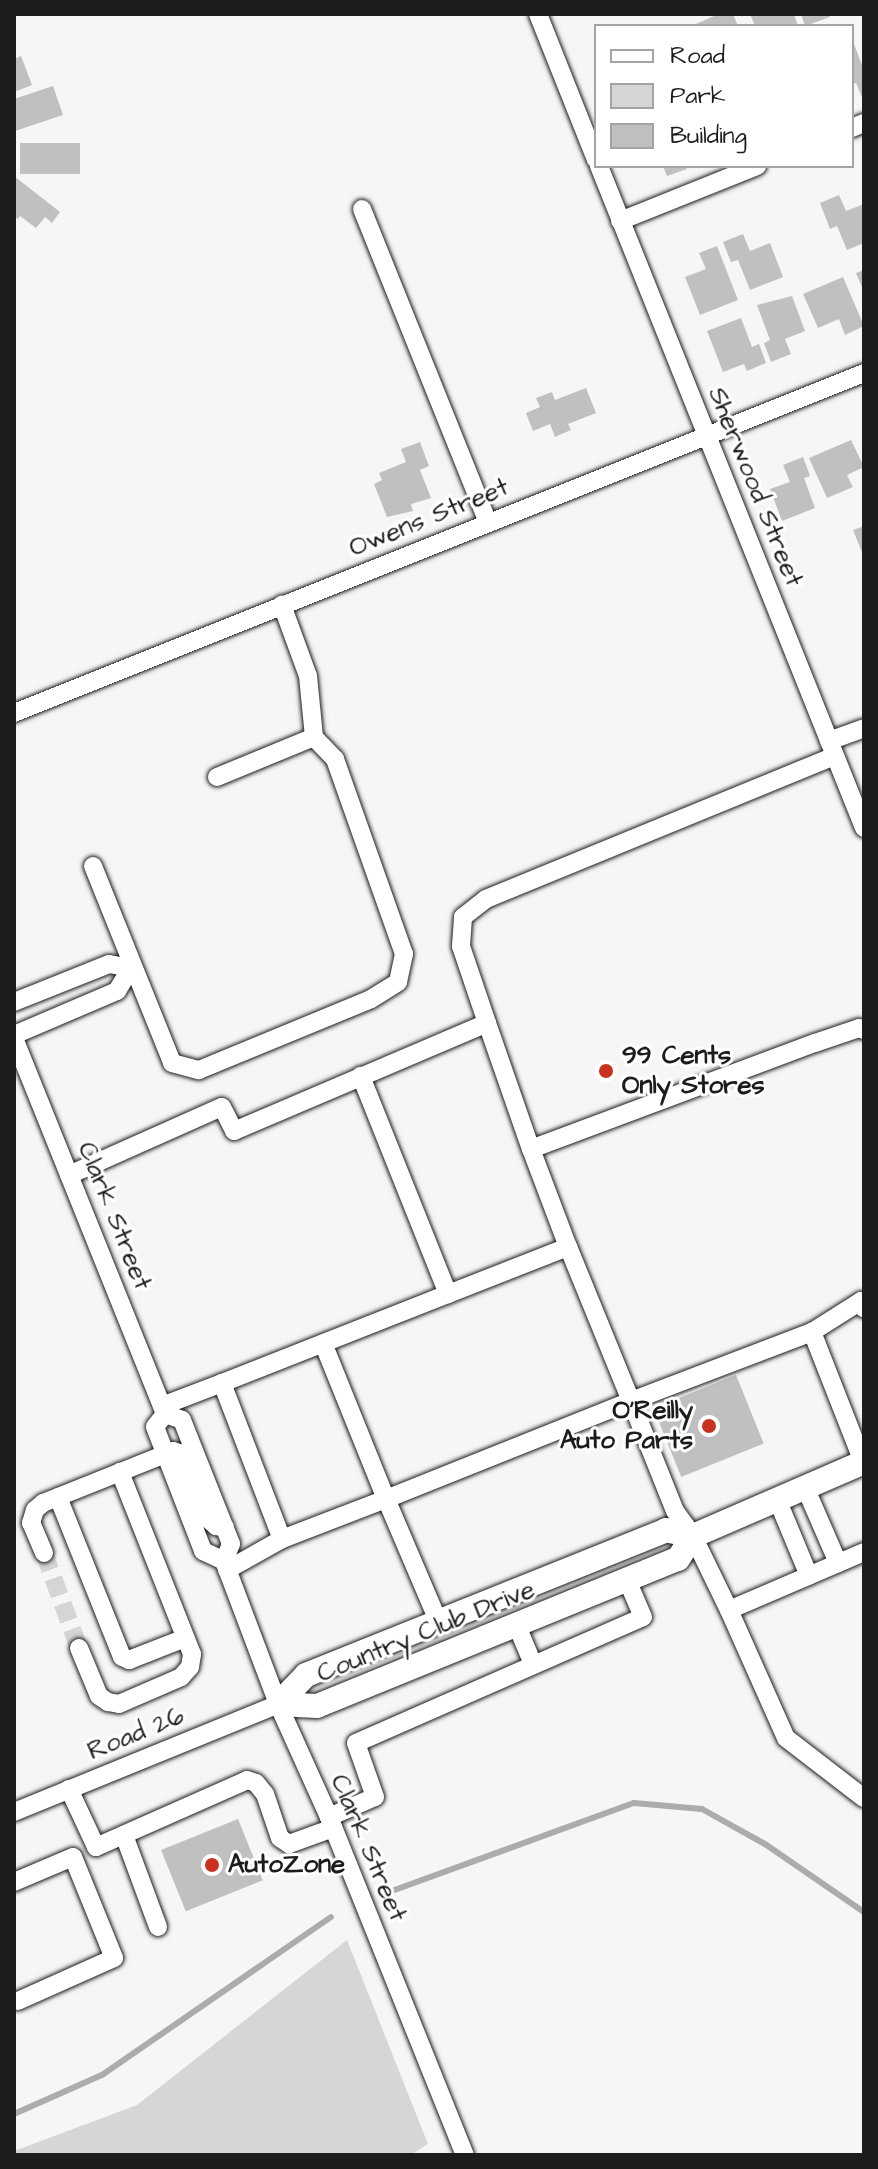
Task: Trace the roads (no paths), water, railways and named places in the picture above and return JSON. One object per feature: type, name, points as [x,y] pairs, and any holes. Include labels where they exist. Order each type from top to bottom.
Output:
[{"type":"main road","name":"Country Club Drive","points":[[278,1704],[317,1706],[517,1626],[678,1559],[693,1536],[863,1462]]},
{"type":"main road","name":"Country Club Drive","points":[[278,1704],[306,1675],[666,1530],[693,1536]]},
{"type":"street","points":[[544,16],[594,154]]},
{"type":"street","name":"Sherwood Street","points":[[600,168],[864,828]]},
{"type":"street","points":[[620,221],[752,168]]},
{"type":"street","points":[[362,209],[488,522]]},
{"type":"street","name":"Owens Street","points":[[14,713],[864,373]]},
{"type":"street","points":[[93,866],[131,968],[172,1063],[199,1070],[371,999],[398,982],[404,954],[335,759],[314,737],[308,676],[282,605]]},
{"type":"street","points":[[864,728],[832,749],[486,899],[463,917],[461,946],[568,1247],[675,1511],[693,1536],[786,1738],[864,1798]]},
{"type":"street","points":[[217,777],[314,737]]},
{"type":"street","points":[[14,1002],[109,964],[131,968]]},
{"type":"street","points":[[14,1036],[117,991],[131,968]]},
{"type":"street","points":[[69,1175],[222,1107],[234,1131],[487,1023]]},
{"type":"street","points":[[531,1149],[862,1025]]},
{"type":"street","name":"Clark Street","points":[[14,1036],[163,1410],[182,1420],[231,1544],[226,1566],[278,1704],[331,1822],[465,2155]]},
{"type":"street","points":[[361,1076],[448,1294]]},
{"type":"street","points":[[163,1410],[222,1383],[568,1247]]},
{"type":"street","points":[[226,1566],[282,1539],[812,1332],[863,1302]]},
{"type":"street","points":[[812,1332],[863,1462]]},
{"type":"street","points":[[323,1343],[439,1623]]},
{"type":"street","points":[[222,1383],[282,1539]]},
{"type":"street","name":"Clark Street","points":[[163,1410],[155,1427],[203,1551],[226,1566]]},
{"type":"street","points":[[44,1553],[31,1523],[35,1510],[58,1497],[165,1454],[179,1453],[208,1519],[216,1526],[225,1527]]},
{"type":"street","points":[[79,1648],[99,1696],[119,1704],[181,1677],[190,1667],[192,1654],[120,1472]]},
{"type":"street","points":[[805,1487],[838,1563]]},
{"type":"street","points":[[58,1497],[122,1657],[129,1660],[185,1638]]},
{"type":"street","points":[[777,1499],[809,1576]]},
{"type":"street","points":[[729,1610],[864,1552]]},
{"type":"street","points":[[14,1882],[247,1780],[256,1783],[265,1794],[280,1838],[289,1844],[375,1797],[356,1743],[643,1617],[627,1580]]},
{"type":"street","points":[[517,1626],[533,1664]]},
{"type":"street","name":"Road 26","points":[[14,1812],[278,1704]]},
{"type":"street","points":[[69,1789],[96,1847]]},
{"type":"street","points":[[124,1835],[158,1927]]},
{"type":"street","points":[[18,2001],[114,1958],[73,1857]]},
{"type":"waterway","points":[[389,1892],[634,1803],[702,1809],[765,1844],[864,1912]]},
{"type":"waterway","points":[[14,2114],[102,2075],[331,1917]]},
{"type":"tunnel","points":[[44,1553],[79,1648]]},
{"type":"place","name":"99 Cents Only Stores","points":[[606,1071]]},
{"type":"place","name":"O'Reilly Auto Parts","points":[[709,1426]]},
{"type":"place","name":"AutoZone","points":[[212,1865]]}]
